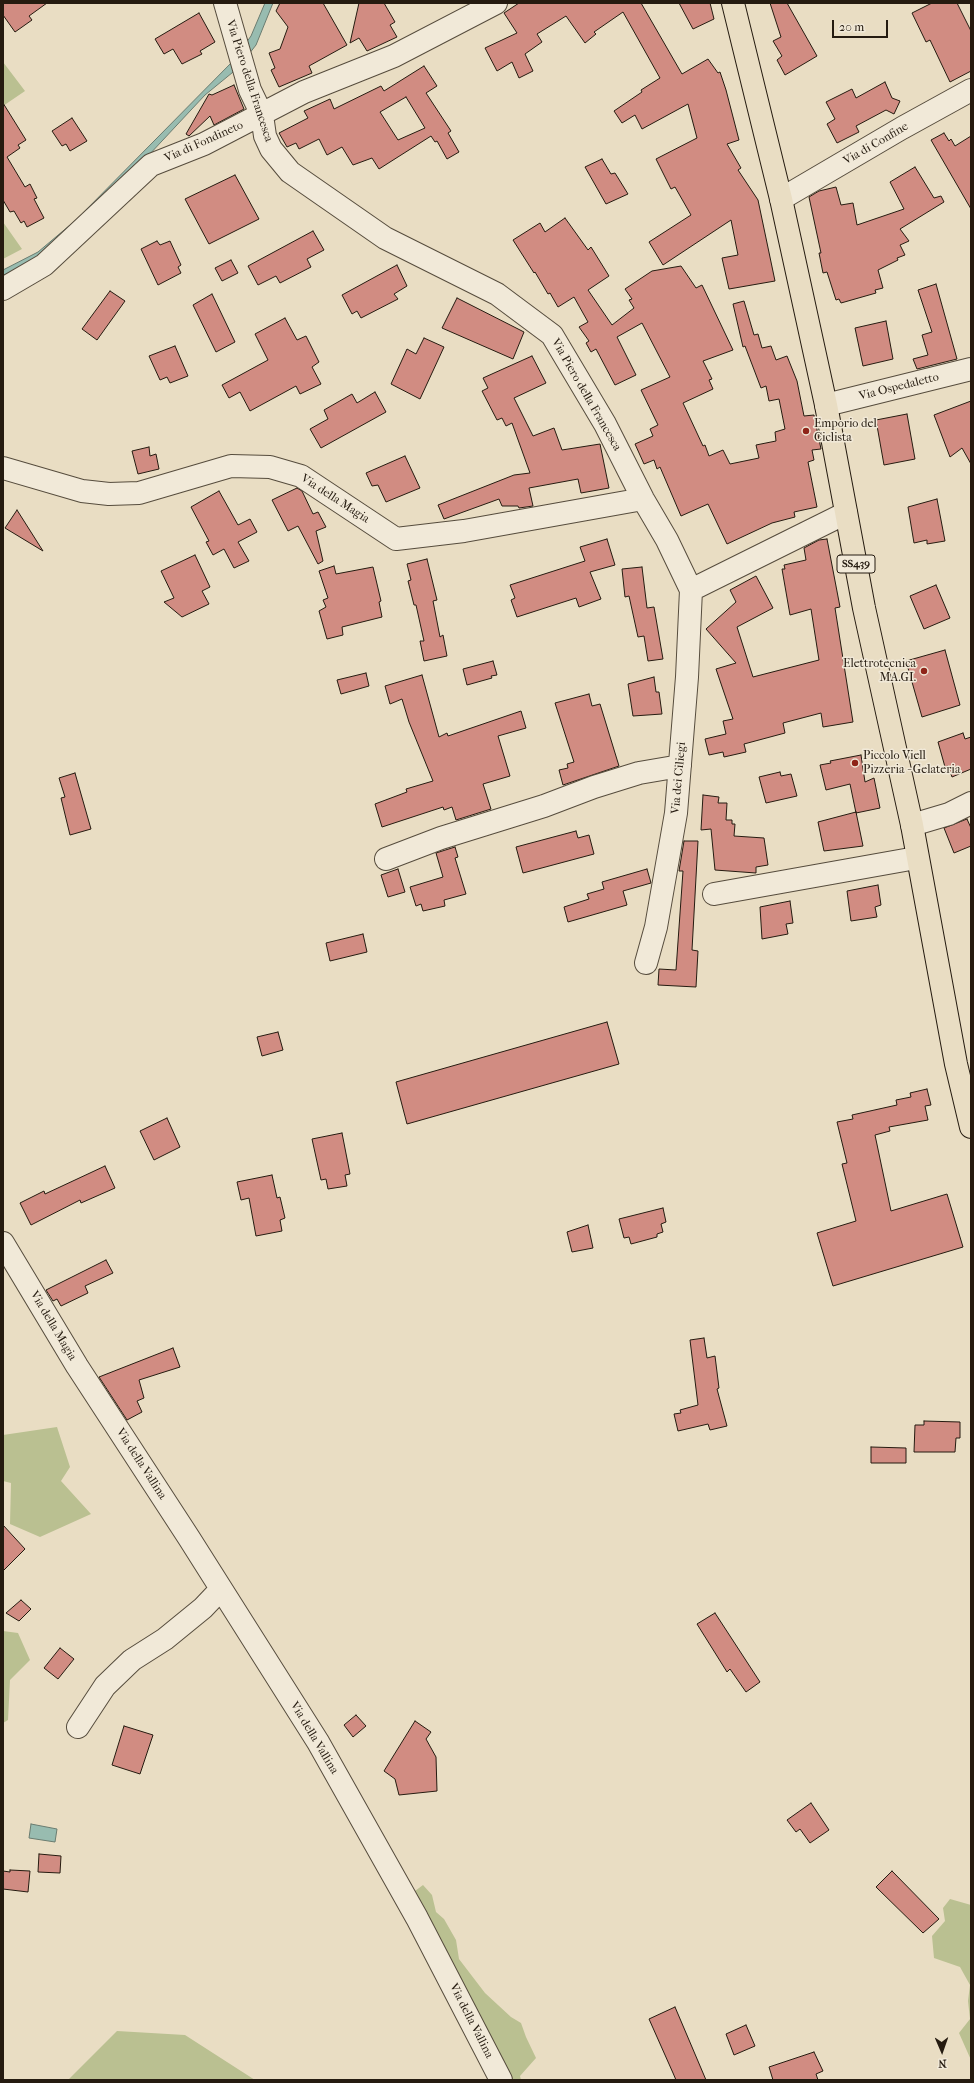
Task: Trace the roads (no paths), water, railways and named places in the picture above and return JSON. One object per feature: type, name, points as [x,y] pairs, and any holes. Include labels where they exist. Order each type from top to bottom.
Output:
[{"type":"main road","name":"SS439","points":[[733,3],[782,199],[826,405],[867,623],[912,825],[916,858],[932,928],[956,1064],[970,1117]]},
{"type":"street","name":"Via Piero della Francesca","points":[[225,3],[235,43],[250,90],[262,115],[265,136],[271,149],[290,172],[385,238],[497,294],[552,335],[606,424],[643,499],[667,540],[691,590]]},
{"type":"street","name":"Via di Fondineto","points":[[3,289],[44,265],[151,165],[204,144],[304,92],[394,56],[496,3]]},
{"type":"street","name":"Via di Confine","points":[[782,199],[902,128],[971,90]]},
{"type":"street","name":"Via Ospedaletto","points":[[826,405],[971,369]]},
{"type":"street","name":"Via della Magia","points":[[3,468],[82,490],[109,494],[139,493],[231,466],[270,467],[301,476],[396,539],[464,531],[643,499]]},
{"type":"street","points":[[691,590],[846,513]]},
{"type":"street","name":"Via dei Ciliegi","points":[[646,963],[656,927],[675,821],[687,677],[691,590]]},
{"type":"street","points":[[386,859],[441,838],[544,806],[594,787],[639,774],[680,766]]},
{"type":"street","points":[[912,825],[949,814],[971,803]]},
{"type":"street","points":[[714,894],[916,858]]},
{"type":"street","name":"Via della Magia","points":[[3,1243],[104,1409]]},
{"type":"street","name":"Via della Vallina","points":[[104,1409],[318,1742],[417,1918],[501,2080]]},
{"type":"street","points":[[78,1728],[105,1686],[126,1665],[170,1634],[203,1608],[221,1589]]},
{"type":"water","points":[[265,3],[273,3],[256,45],[238,68],[205,95],[133,172],[40,256],[3,276],[3,270],[38,252],[76,220],[234,60],[251,36]]},
{"type":"water","points":[[31,1824],[57,1829],[55,1842],[29,1838]]},
{"type":"place","name":"Emporio del Ciclista","points":[[806,431]]},
{"type":"place","name":"Elettrotecnica MA.GI.","points":[[924,671]]},
{"type":"place","name":"Piccolo Viell Pizzeria - Gelateria","points":[[855,763]]}]
